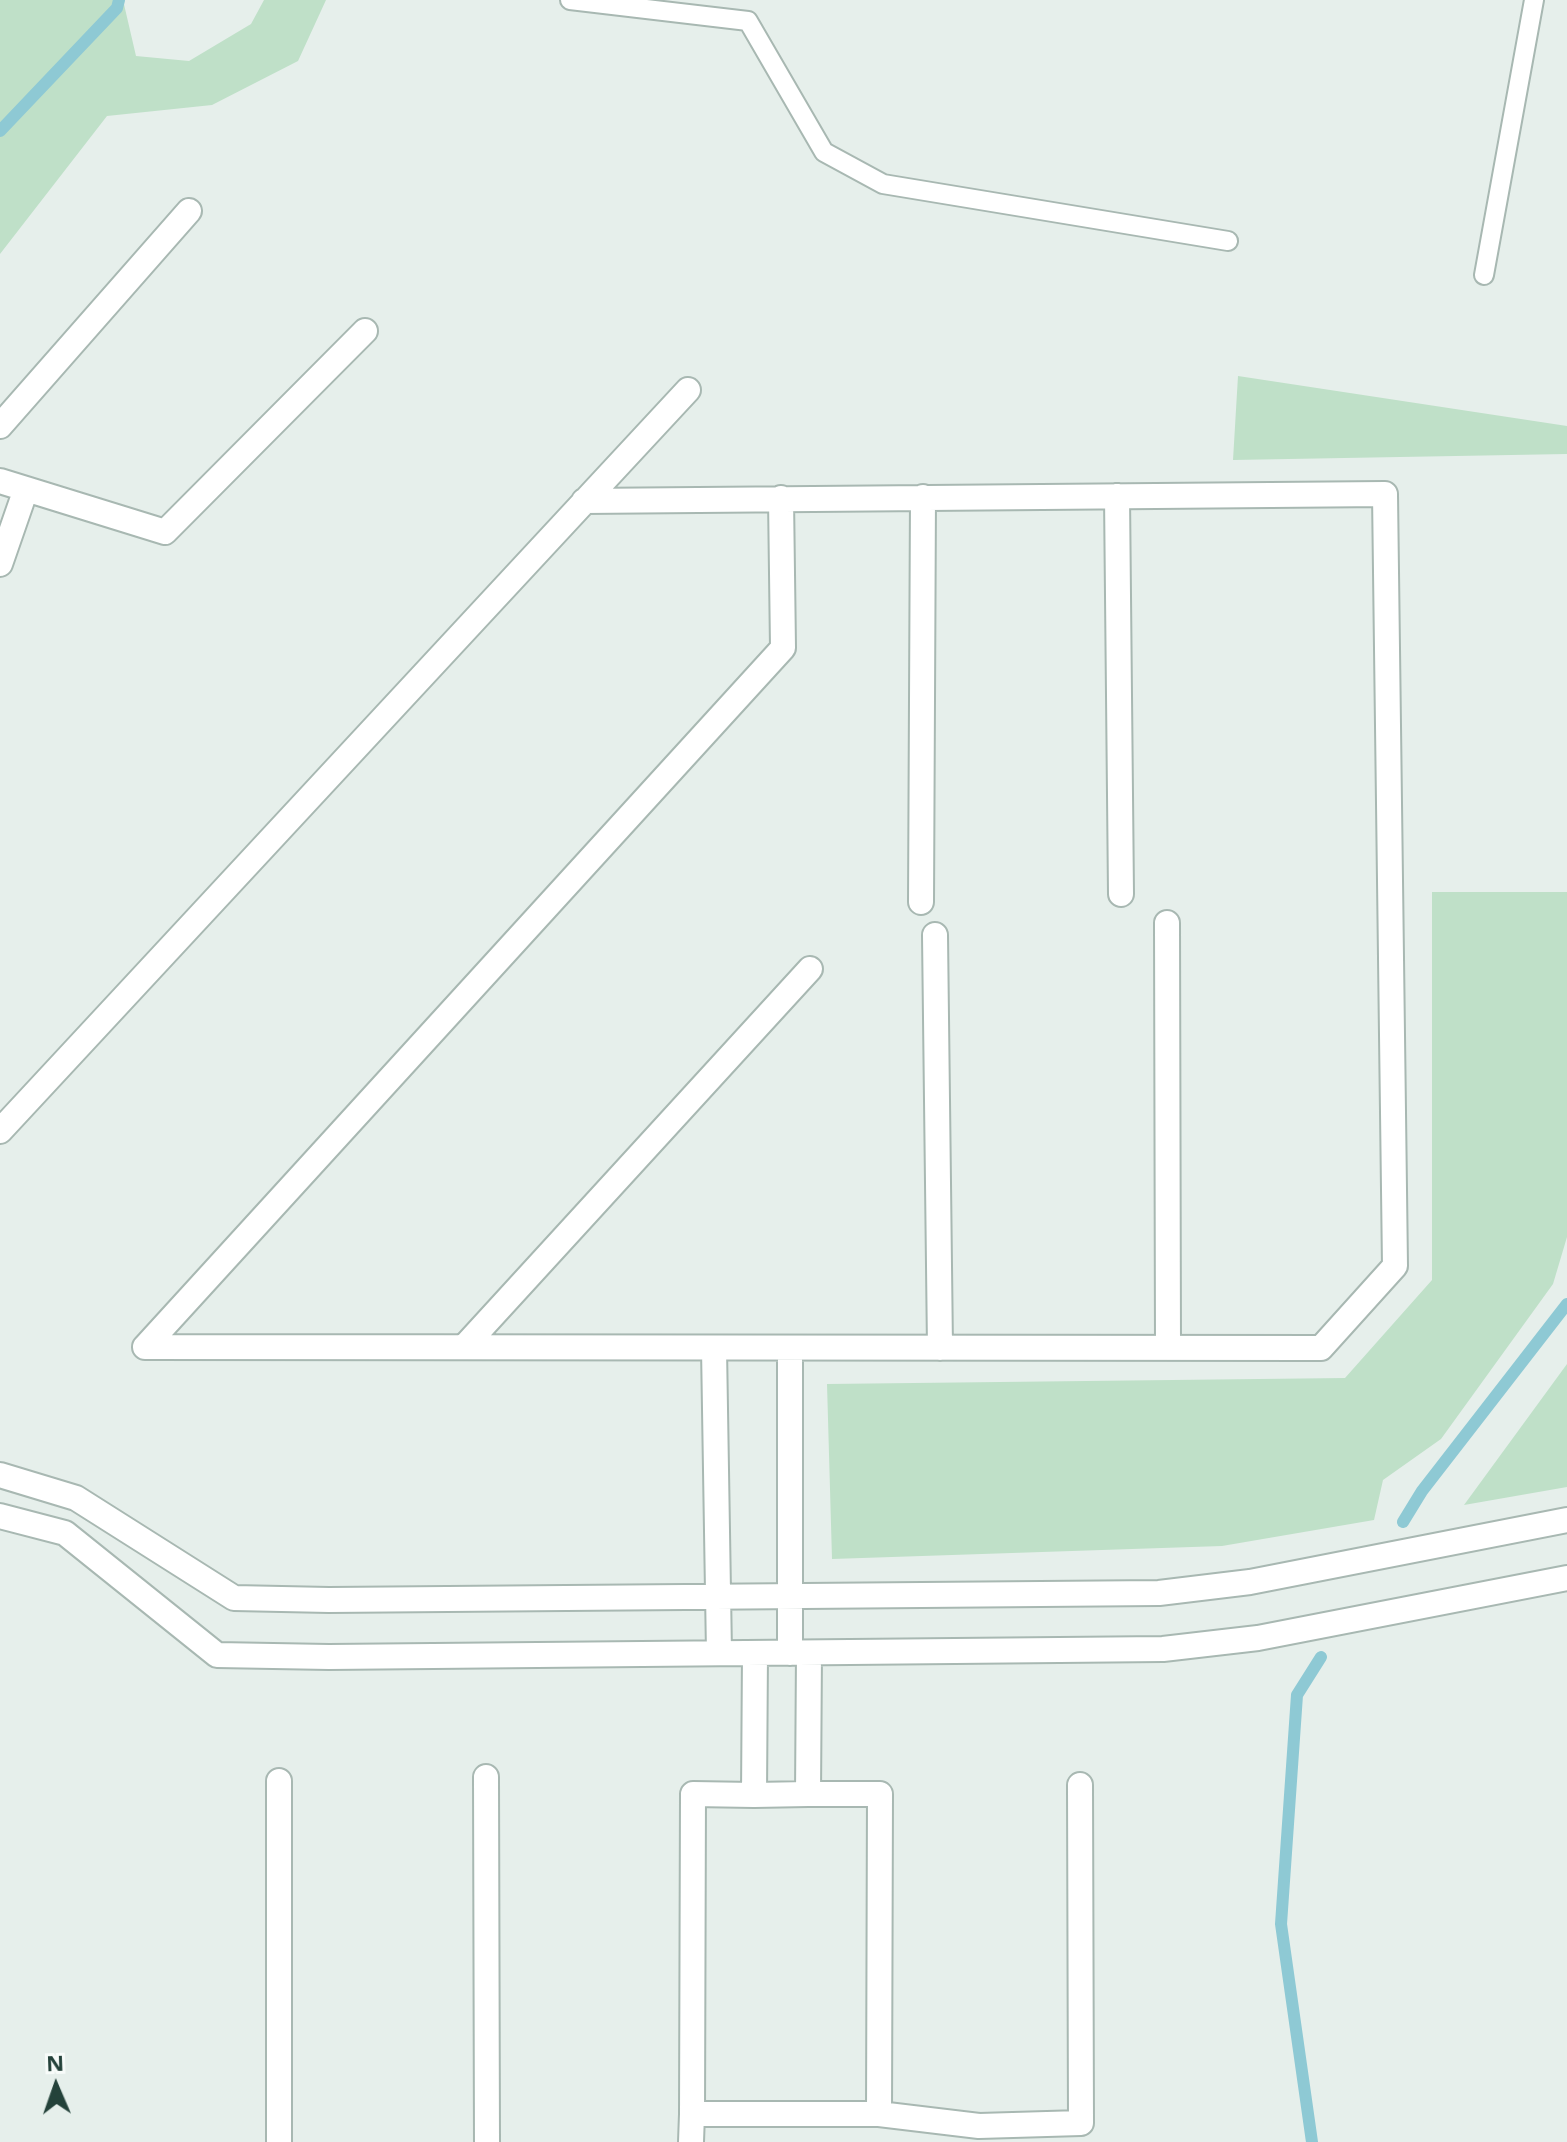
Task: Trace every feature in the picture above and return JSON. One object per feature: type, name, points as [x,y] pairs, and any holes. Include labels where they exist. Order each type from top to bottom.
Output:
[{"type":"street","points":[[0,426],[189,211]]},
{"type":"street","points":[[0,481],[165,532],[365,331]]},
{"type":"street","points":[[0,1131],[688,390]]},
{"type":"street","points":[[0,564],[26,489]]},
{"type":"street","points":[[584,501],[781,498],[1385,494],[1395,1266],[1321,1348],[145,1347],[783,648],[781,498]]},
{"type":"street","points":[[1117,496],[1121,894]]},
{"type":"street","points":[[921,902],[923,497]]},
{"type":"street","points":[[1167,923],[1168,1348]]},
{"type":"street","points":[[935,935],[940,1348]]},
{"type":"street","points":[[464,1347],[810,969]]},
{"type":"street","points":[[714,1348],[719,1653]]},
{"type":"street","points":[[790,1348],[790,1596],[799,1653],[808,1794]]},
{"type":"street","points":[[0,1475],[76,1498],[234,1598],[329,1600],[1159,1593],[1250,1582],[1567,1520]]},
{"type":"street","points":[[0,1516],[65,1533],[217,1655],[344,1657],[1163,1649],[1258,1638],[1567,1578]]},
{"type":"street","points":[[754,1795],[755,1653]]},
{"type":"street","points":[[486,1777],[487,2142]]},
{"type":"street","points":[[279,1781],[279,2142]]},
{"type":"street","points":[[692,2114],[879,2114],[979,2126],[1081,2123],[1080,1785]]},
{"type":"street","points":[[691,2142],[693,1794],[880,1794],[879,2114]]},
{"type":"lane","points":[[570,0],[748,21],[824,152],[883,184],[1228,241]]},
{"type":"lane","points":[[1484,275],[1534,0]]},
{"type":"green space","points":[[0,0],[123,0],[136,56],[189,61],[251,24],[264,0],[326,0],[298,61],[212,105],[107,116],[0,254]]},
{"type":"green space","points":[[1238,376],[1567,426],[1567,454],[1233,460]]},
{"type":"green space","points":[[1432,892],[1567,892],[1567,1237],[1553,1284],[1441,1439],[1383,1480],[1374,1520],[1222,1546],[832,1559],[827,1384],[1345,1378],[1432,1280]]},
{"type":"green space","points":[[1567,1364],[1567,1487],[1464,1505]]},
{"type":"waterway","points":[[0,131],[117,8],[119,0]]},
{"type":"waterway","points":[[1403,1522],[1422,1491],[1567,1304]]},
{"type":"waterway","points":[[1312,2142],[1281,1924],[1297,1695],[1321,1657]]}]
